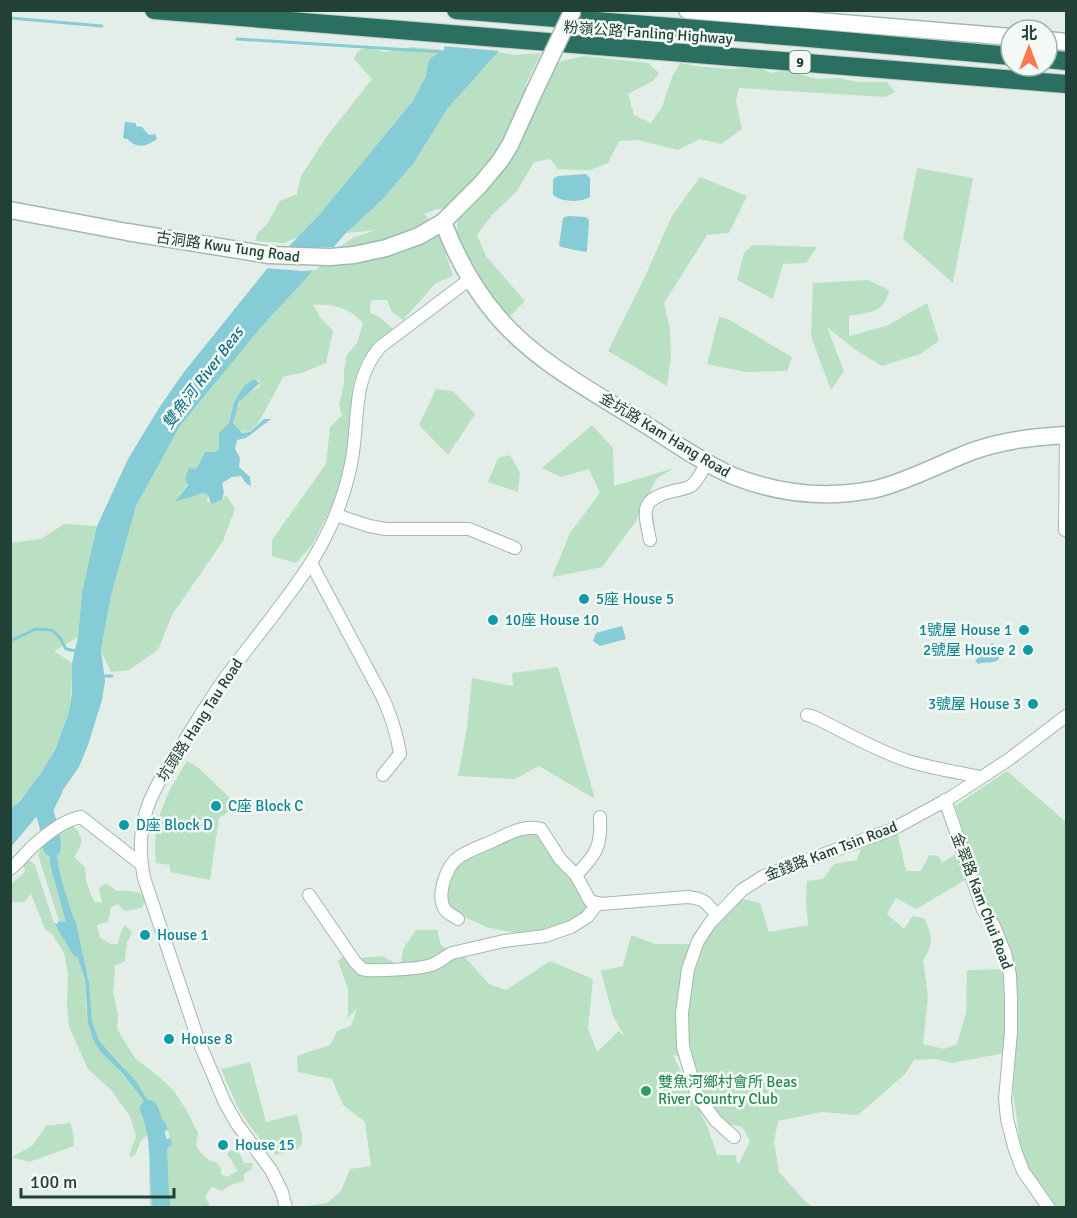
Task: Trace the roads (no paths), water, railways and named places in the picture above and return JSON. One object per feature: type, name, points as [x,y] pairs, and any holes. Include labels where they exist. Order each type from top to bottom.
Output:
[{"type":"highway","name":"粉嶺公路 Fanling Highway","points":[[154,10],[1066,84]]},
{"type":"highway","name":"粉嶺公路 Fanling Highway","points":[[456,10],[999,55]]},
{"type":"street","name":"古洞路 Kwu Tung Road","points":[[10,210],[259,254],[330,258],[386,248],[419,236],[443,222],[500,161],[510,145],[573,10]]},
{"type":"street","points":[[687,10],[748,13],[999,36]]},
{"type":"street","name":"金坑路 Kam Hang Road","points":[[443,222],[470,279],[497,316],[517,338],[540,357],[707,463],[733,476],[789,491],[818,494],[846,493],[875,489],[901,481],[975,451],[1020,439],[1066,435]]},
{"type":"street","name":"坑頭路 Hang Tau Road","points":[[286,1208],[282,1192],[271,1170],[237,1124],[225,1103],[204,1053],[141,864],[140,840],[143,824],[160,779],[223,681],[311,562],[330,530],[352,462],[358,395],[367,366],[380,347],[470,279]]},
{"type":"street","points":[[1065,530],[1066,435]]},
{"type":"street","points":[[650,540],[645,510],[650,500],[657,495],[688,488],[694,484],[707,463]]},
{"type":"street","points":[[336,515],[386,529],[469,529],[515,548]]},
{"type":"street","points":[[311,562],[390,715],[400,754],[383,775]]},
{"type":"street","points":[[807,715],[907,760],[937,769],[980,777]]},
{"type":"street","name":"金錢路 Kam Tsin Road","points":[[734,1137],[716,1121],[697,1095],[683,1047],[682,1012],[688,969],[698,941],[717,916],[742,890],[764,876],[892,829],[945,800],[1008,760],[1066,716]]},
{"type":"street","name":"金翠路 Kam Chui Road","points":[[945,800],[983,909],[994,926],[1005,953],[1010,975],[1011,1000],[1011,1032],[1005,1099],[1007,1119],[1023,1171],[1049,1208]]},
{"type":"street","points":[[10,869],[55,829],[81,816],[141,864]]},
{"type":"street","points":[[576,875],[590,861],[597,849],[601,833],[600,817]]},
{"type":"street","points":[[458,919],[446,910],[441,901],[442,885],[448,871],[458,858],[521,828],[533,827],[541,829],[560,859],[576,875],[590,901],[598,903],[699,898],[717,916]]},
{"type":"street","points":[[309,895],[355,962],[362,968],[370,969],[428,967],[452,953],[504,941],[545,936],[571,927],[586,917],[598,903]]},
{"type":"water","name":"雙魚河 River Beas","points":[[450,11],[512,11],[498,52],[448,108],[413,164],[382,200],[346,233],[262,326],[180,426],[136,506],[111,596],[101,650],[105,681],[102,700],[88,745],[79,767],[65,787],[11,847],[11,808],[20,801],[41,773],[55,750],[68,715],[72,694],[72,663],[78,637],[82,592],[97,526],[128,459],[184,372],[266,270],[319,215],[412,102],[426,76],[431,58],[444,50]]},
{"type":"water","points":[[125,122],[136,123],[136,126],[142,127],[149,135],[155,134],[157,139],[142,146],[135,145],[123,138]]},
{"type":"water","points":[[586,174],[590,178],[590,197],[571,201],[553,195],[553,179],[558,176]]},
{"type":"water","points":[[586,217],[589,220],[587,251],[559,245],[563,218]]},
{"type":"water","points":[[254,379],[260,383],[239,402],[233,423],[242,433],[250,432],[264,419],[271,419],[246,438],[237,440],[235,449],[240,458],[239,467],[250,477],[251,486],[241,476],[232,477],[222,483],[224,492],[222,500],[211,504],[208,495],[203,493],[175,502],[188,485],[186,477],[189,468],[196,469],[205,452],[219,450],[219,433],[229,423],[234,402],[245,385]]},
{"type":"water","points":[[622,626],[626,639],[600,646],[593,641],[596,633]]},
{"type":"water","points":[[992,643],[1000,652],[998,660],[978,664],[975,661]]},
{"type":"water","points":[[56,838],[59,869],[76,922],[89,983],[92,1021],[99,1040],[136,1081],[159,1119],[165,1122],[168,1130],[148,1134],[146,1126],[149,1123],[148,1108],[122,1073],[100,1051],[93,1039],[88,1023],[85,979],[78,958],[73,955],[54,923],[66,922],[50,865],[47,842]]},
{"type":"water","points":[[171,1138],[172,1145],[163,1153],[166,1207],[159,1207],[156,1157],[155,1152],[151,1150],[150,1142]]},
{"type":"waterway","points":[[10,18],[102,26]]},
{"type":"waterway","points":[[237,39],[442,52]]},
{"type":"waterway","points":[[10,641],[36,629],[52,630],[66,649],[76,651]]},
{"type":"waterway","points":[[102,676],[112,676]]},
{"type":"waterway","points":[[52,848],[44,809],[54,789]]},
{"type":"waterway","points":[[149,1109],[158,1145],[162,1208]]},
{"type":"place","name":"5座 House 5","points":[[584,599]]},
{"type":"place","name":"10座 House 10","points":[[493,620]]},
{"type":"place","name":"1號屋 House 1","points":[[1024,630]]},
{"type":"place","name":"2號屋 House 2","points":[[1028,650]]},
{"type":"place","name":"3號屋 House 3","points":[[1033,704]]},
{"type":"place","name":"C座 Block C","points":[[216,806]]},
{"type":"place","name":"D座 Block D","points":[[124,825]]},
{"type":"place","name":"House 1","points":[[145,935]]},
{"type":"place","name":"House 8","points":[[169,1039]]},
{"type":"place","name":"雙魚河鄉村會所 Beas River Country Club","points":[[646,1091]]},
{"type":"place","name":"House 15","points":[[223,1145]]}]
